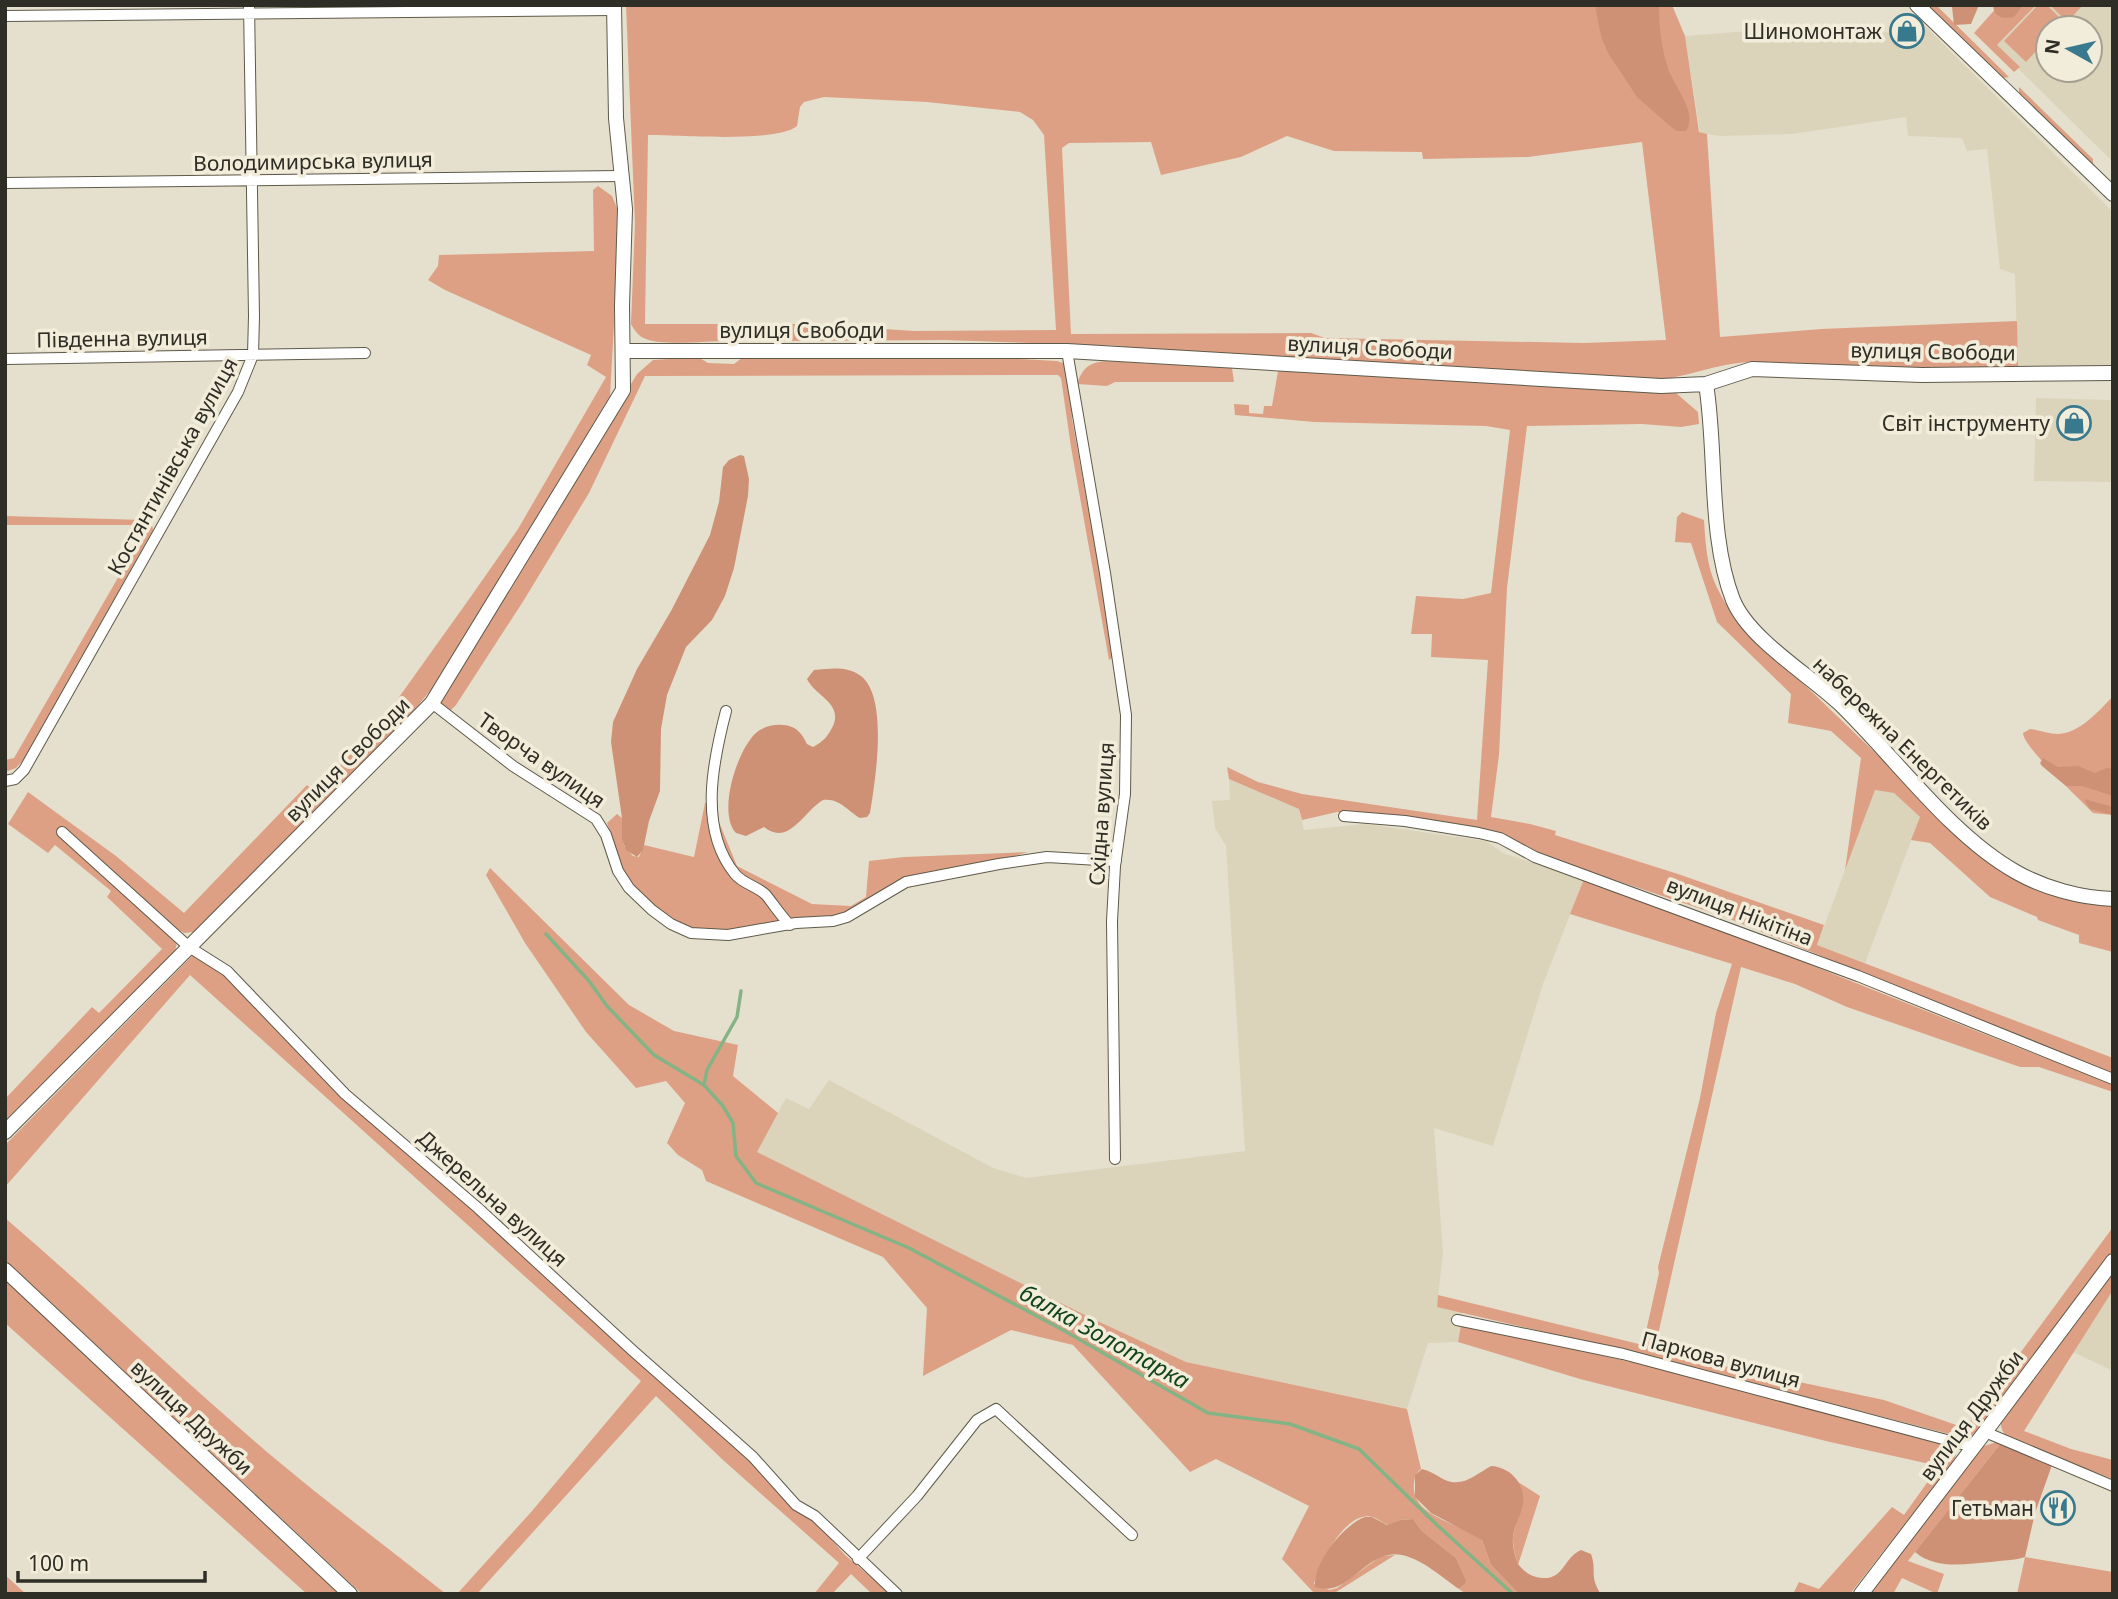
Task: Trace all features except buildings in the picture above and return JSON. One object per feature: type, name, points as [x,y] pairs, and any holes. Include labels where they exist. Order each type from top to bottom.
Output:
[{"type":"street","points":[[1917,5],[2113,194]]},
{"type":"street","points":[[5,16],[249,10],[615,7]]},
{"type":"street","name":"вулиця Свободи","points":[[5,1132],[432,703],[624,390],[622,306],[626,224],[616,118],[615,7]]},
{"type":"street","name":"Костянтинівська вулиця","points":[[5,781],[15,779],[24,770],[238,392],[253,355],[249,10]]},
{"type":"street","name":"Володимирська вулиця","points":[[5,183],[622,176]]},
{"type":"street","name":"вулиця Свободи","points":[[623,351],[1067,351],[1661,386],[1706,384],[1752,369],[1922,374],[2113,373]]},
{"type":"street","name":"Східна вулиця","points":[[1067,351],[1126,715],[1125,794],[1116,860],[1112,971],[1115,1159]]},
{"type":"street","name":"Південна вулиця","points":[[5,359],[365,353]]},
{"type":"street","name":"набережна Енергетиків","points":[[1706,384],[1723,568],[1734,603],[1759,635],[1839,703],[1980,848],[2017,872],[2062,891],[2113,898]]},
{"type":"street","name":"Творча вулиця","points":[[432,703],[513,766],[596,819],[606,835],[618,871],[629,888],[671,924],[691,933],[716,936],[833,921],[847,917],[897,887],[918,878],[1047,857],[1116,860]]},
{"type":"street","points":[[726,711],[712,796],[719,843],[734,873],[765,894],[790,925]]},
{"type":"street","name":"вулиця Нікітіна","points":[[1344,816],[1405,821],[1500,838],[1535,858],[1858,976],[2113,1079]]},
{"type":"street","name":"Джерельна вулиця","points":[[62,832],[189,947],[227,971],[345,1094],[478,1208],[753,1457],[796,1505],[815,1516],[897,1594]]},
{"type":"street","name":"вулиця Дружби","points":[[1861,1594],[2113,1261]]},
{"type":"street","name":"вулиця Дружби","points":[[5,1270],[349,1594]]},
{"type":"street","name":"Паркова вулиця","points":[[1457,1320],[1623,1353],[1973,1447]]},
{"type":"street","points":[[858,1559],[917,1496],[977,1420],[996,1409],[1132,1535]]},
{"type":"street","points":[[1985,1432],[2113,1486]]},
{"type":"shaded area","points":[[626,5],[1672,5],[1685,36],[1699,132],[1707,134],[1720,337],[1821,329],[2017,321],[2018,366],[1903,370],[1752,362],[1656,380],[1124,349],[1123,346],[945,340],[771,341],[764,336],[733,336],[729,341],[663,342],[643,338],[631,324],[635,224]],"holes":[[[824,97],[927,102],[1020,112],[1033,120],[1044,135],[1056,330],[915,331],[805,324],[645,324],[648,135],[770,135],[797,126],[800,107],[804,102]],[[1287,136],[1334,151],[1422,152],[1423,159],[1528,157],[1642,142],[1666,340],[1583,343],[1325,338],[1311,333],[1071,334],[1062,148],[1069,143],[1151,142],[1161,175],[1241,157]]]},
{"type":"shaded area","points":[[1595,5],[1659,5],[1665,58],[1689,115],[1686,131],[1677,131],[1671,127],[1637,97],[1608,53],[1601,36]]},
{"type":"shaded area","points":[[1924,5],[1936,5],[2009,77],[1998,79]]},
{"type":"shaded area","points":[[1947,5],[1979,5],[1971,24],[1954,25],[1952,7]]},
{"type":"shaded area","points":[[1993,5],[2023,5],[2014,17],[2006,18],[1997,15]]},
{"type":"shaded area","points":[[1999,5],[2036,5],[1997,45],[2020,67],[2014,72],[1974,33]]},
{"type":"shaded area","points":[[2008,5],[2113,5],[2113,162],[1981,32]]},
{"type":"shaded area","points":[[2038,5],[2047,5],[2056,14],[2034,14],[2034,53],[2026,62],[2004,41]]},
{"type":"shaded area","points":[[2050,5],[2083,5],[2075,14],[2059,14]]},
{"type":"shaded area","points":[[1915,25],[1926,27],[2113,212],[2113,367],[2018,366],[2015,274],[2000,269],[1987,149],[1967,151],[1962,138],[1908,136],[1906,117],[1792,134],[1721,136],[1700,133],[1685,36],[1761,30],[1863,27],[1864,33],[1898,32],[1901,50],[1915,39]]},
{"type":"shaded area","points":[[2019,87],[2093,159],[2093,171],[2019,100]]},
{"type":"shaded area","points":[[598,186],[612,196],[617,208],[610,396],[435,685],[415,709],[194,932],[184,933],[170,924],[66,833],[61,838],[104,873],[177,941],[175,952],[5,1127],[5,1099],[92,1007],[99,1013],[162,949],[107,897],[111,891],[55,845],[48,853],[8,824],[28,792],[116,856],[184,913],[307,785],[315,792],[382,721],[518,529],[606,377],[587,365],[591,355],[428,280],[438,266],[439,255],[594,251],[593,190]]},
{"type":"shaded area","points":[[962,356],[1057,361],[1066,364],[1070,370],[1072,419],[1115,656],[1109,660],[1061,378],[1058,375],[645,376],[589,493],[524,600],[456,705],[450,711],[440,702],[637,374],[653,360],[698,357],[708,363],[734,364],[743,357]]},
{"type":"shaded area","points":[[1105,361],[1232,368],[1234,382],[1115,382],[1107,386],[1077,384],[1087,367]]},
{"type":"shaded area","points":[[1278,371],[1676,393],[1698,412],[1699,424],[1681,427],[1642,424],[1527,426],[1507,588],[1499,755],[1491,817],[1556,831],[1555,835],[1824,925],[1817,945],[2113,1058],[2113,1074],[1725,917],[1555,860],[1492,832],[1337,812],[1302,820],[1299,809],[1229,779],[1227,767],[1258,782],[1302,794],[1477,820],[1488,660],[1431,657],[1432,634],[1411,634],[1416,596],[1463,599],[1491,593],[1510,430],[1486,426],[1314,422],[1235,415],[1234,404],[1249,405],[1249,413],[1263,414],[1264,406],[1272,406]]},
{"type":"shaded area","points":[[2036,398],[2113,400],[2113,482],[2034,481]]},
{"type":"shaded area","points":[[744,456],[749,479],[734,568],[725,596],[712,620],[686,647],[667,695],[661,729],[660,791],[649,821],[643,850],[637,857],[626,850],[622,839],[622,818],[611,742],[613,722],[637,669],[671,611],[710,535],[719,502],[723,467],[729,460]]},
{"type":"shaded area","points":[[1682,512],[1704,520],[1706,549],[1714,581],[1734,617],[1990,863],[2020,881],[2048,893],[2113,905],[2113,952],[2079,943],[2079,935],[2038,920],[2037,917],[1990,897],[1930,843],[1911,840],[1920,817],[1894,793],[1875,790],[1845,870],[1861,758],[1831,731],[1788,723],[1791,694],[1717,622],[1691,543],[1675,542],[1677,517]]},
{"type":"shaded area","points":[[5,516],[144,520],[152,524],[153,530],[25,758],[16,768],[5,772],[5,760],[14,758],[146,529],[141,525],[5,525]]},
{"type":"shaded area","points":[[844,669],[861,676],[870,687],[875,702],[878,741],[870,813],[867,817],[860,818],[839,803],[823,800],[789,830],[781,833],[764,827],[746,836],[736,833],[728,811],[732,781],[743,752],[757,732],[772,725],[788,726],[798,730],[807,744],[813,747],[831,730],[834,711],[807,679],[814,670]]},
{"type":"shaded area","points":[[2113,696],[2113,815],[2093,813],[2042,761],[2025,740],[2023,733],[2030,729],[2058,734],[2074,730]]},
{"type":"shaded area","points":[[2043,758],[2058,767],[2078,766],[2095,773],[2107,768],[2113,769],[2113,796],[2082,786],[2066,786],[2042,766],[2040,763]]},
{"type":"shaded area","points":[[1229,779],[1299,809],[1304,830],[1365,824],[1486,841],[1503,853],[1584,879],[1543,984],[1493,1146],[1434,1128],[1443,1253],[1437,1306],[1463,1312],[1458,1342],[1428,1343],[1407,1409],[1186,1362],[1091,1318],[756,1152],[786,1098],[809,1109],[829,1080],[993,1168],[1026,1178],[1245,1151],[1226,846],[1215,828],[1212,801],[1230,800]]},
{"type":"shaded area","points":[[1875,790],[1894,793],[1920,817],[1865,963],[1817,945]]},
{"type":"shaded area","points":[[717,799],[719,822],[737,866],[812,904],[851,906],[866,897],[869,861],[1028,852],[997,861],[913,876],[841,915],[714,932],[700,930],[673,920],[638,893],[619,865],[607,823],[617,814],[622,818],[624,846],[633,856],[639,857],[644,845],[694,857],[705,803]]},
{"type":"shaded area","points":[[2084,799],[2113,807],[2113,815],[2090,809]]},
{"type":"shaded area","points":[[490,868],[629,1005],[674,1031],[738,1045],[733,1076],[778,1113],[757,1152],[1091,1318],[1186,1362],[1407,1409],[1421,1469],[1414,1483],[1415,1495],[1420,1504],[1439,1518],[1482,1540],[1491,1565],[1519,1594],[1466,1594],[1459,1589],[1467,1582],[1456,1558],[1422,1531],[1413,1519],[1388,1525],[1373,1517],[1363,1517],[1353,1522],[1335,1540],[1314,1584],[1330,1590],[1337,1588],[1381,1556],[1395,1555],[1333,1594],[1315,1594],[1282,1559],[1309,1506],[1216,1459],[1190,1472],[1073,1345],[1011,1330],[923,1376],[927,1308],[883,1257],[706,1181],[702,1170],[678,1155],[667,1143],[685,1103],[666,1081],[636,1088],[586,1032],[525,943],[486,875]]},
{"type":"shaded area","points":[[1584,879],[2113,1083],[2113,1092],[2039,1067],[2020,1067],[1847,1007],[1795,984],[1741,967],[1655,1348],[1724,1366],[1884,1400],[1965,1428],[2113,1227],[2113,1251],[1978,1431],[1971,1436],[1957,1436],[1644,1355],[1437,1307],[1438,1295],[1643,1345],[1659,1273],[1658,1267],[1700,1098],[1716,1013],[1732,964],[1570,914]]},
{"type":"shaded area","points":[[195,953],[214,965],[337,1094],[440,1179],[710,1422],[762,1473],[783,1499],[815,1521],[845,1555],[891,1594],[872,1594],[851,1574],[832,1594],[814,1594],[839,1563],[723,1460],[656,1396],[477,1594],[457,1594],[532,1511],[641,1381],[190,975],[5,1187],[5,1145]]},
{"type":"shaded area","points":[[5,1218],[267,1452],[446,1594],[362,1594],[5,1260]]},
{"type":"shaded area","points":[[2113,1270],[2113,1290],[2024,1431],[2071,1449],[2113,1460],[2113,1479],[2014,1441],[2005,1434],[2001,1420]]},
{"type":"shaded area","points":[[5,1278],[343,1594],[307,1594],[5,1323]]},
{"type":"shaded area","points":[[2113,1290],[2113,1371],[2073,1352]]},
{"type":"shaded area","points":[[1461,1325],[1677,1372],[1943,1444],[1953,1449],[1956,1455],[1850,1594],[1793,1594],[1799,1582],[1819,1589],[1892,1507],[1904,1515],[1939,1466],[1830,1442],[1580,1379],[1458,1342]]},
{"type":"shaded area","points":[[2001,1443],[1908,1561],[1944,1574],[1937,1594],[1902,1578],[1893,1594],[1867,1594],[1981,1447]]},
{"type":"shaded area","points":[[2001,1443],[2052,1465],[2035,1513],[2025,1557],[1962,1564],[1942,1564],[1923,1558],[1915,1552]]},
{"type":"shaded area","points":[[1491,1466],[1511,1473],[1522,1490],[1523,1504],[1513,1540],[1520,1567],[1535,1577],[1549,1578],[1560,1572],[1575,1553],[1581,1550],[1591,1554],[1595,1583],[1601,1594],[1519,1594],[1491,1565],[1482,1540],[1431,1513],[1415,1497],[1415,1475],[1422,1469],[1450,1482],[1456,1482],[1468,1479]]},
{"type":"shaded area","points":[[1518,1482],[1540,1496],[1518,1565],[1513,1540],[1522,1501]]},
{"type":"shaded area","points":[[1372,1517],[1387,1525],[1413,1519],[1422,1531],[1456,1558],[1467,1582],[1459,1589],[1418,1561],[1402,1555],[1389,1555],[1378,1558],[1338,1586],[1327,1589],[1315,1587],[1319,1567],[1331,1546],[1356,1521]]},
{"type":"shaded area","points":[[2025,1557],[2113,1572],[2113,1594],[2017,1594]]},
{"type":"shaded area","points":[[5,1575],[26,1594],[5,1594]]},
{"type":"waterway","name":"балка Золотарка","points":[[546,934],[589,981],[607,1006],[654,1055],[704,1085],[723,1106],[733,1123],[736,1156],[756,1183],[909,1248],[1061,1329],[1208,1413],[1290,1424],[1359,1449],[1513,1594]]},
{"type":"waterway","name":"балка Золотарка","points":[[704,1085],[707,1070],[737,1017],[741,991]]},
{"type":"place","name":"Шиномонтаж","points":[[1907,31]]},
{"type":"place","name":"Світ інструменту","points":[[2074,423]]},
{"type":"place","name":"Гетьман","points":[[2058,1508]]}]
